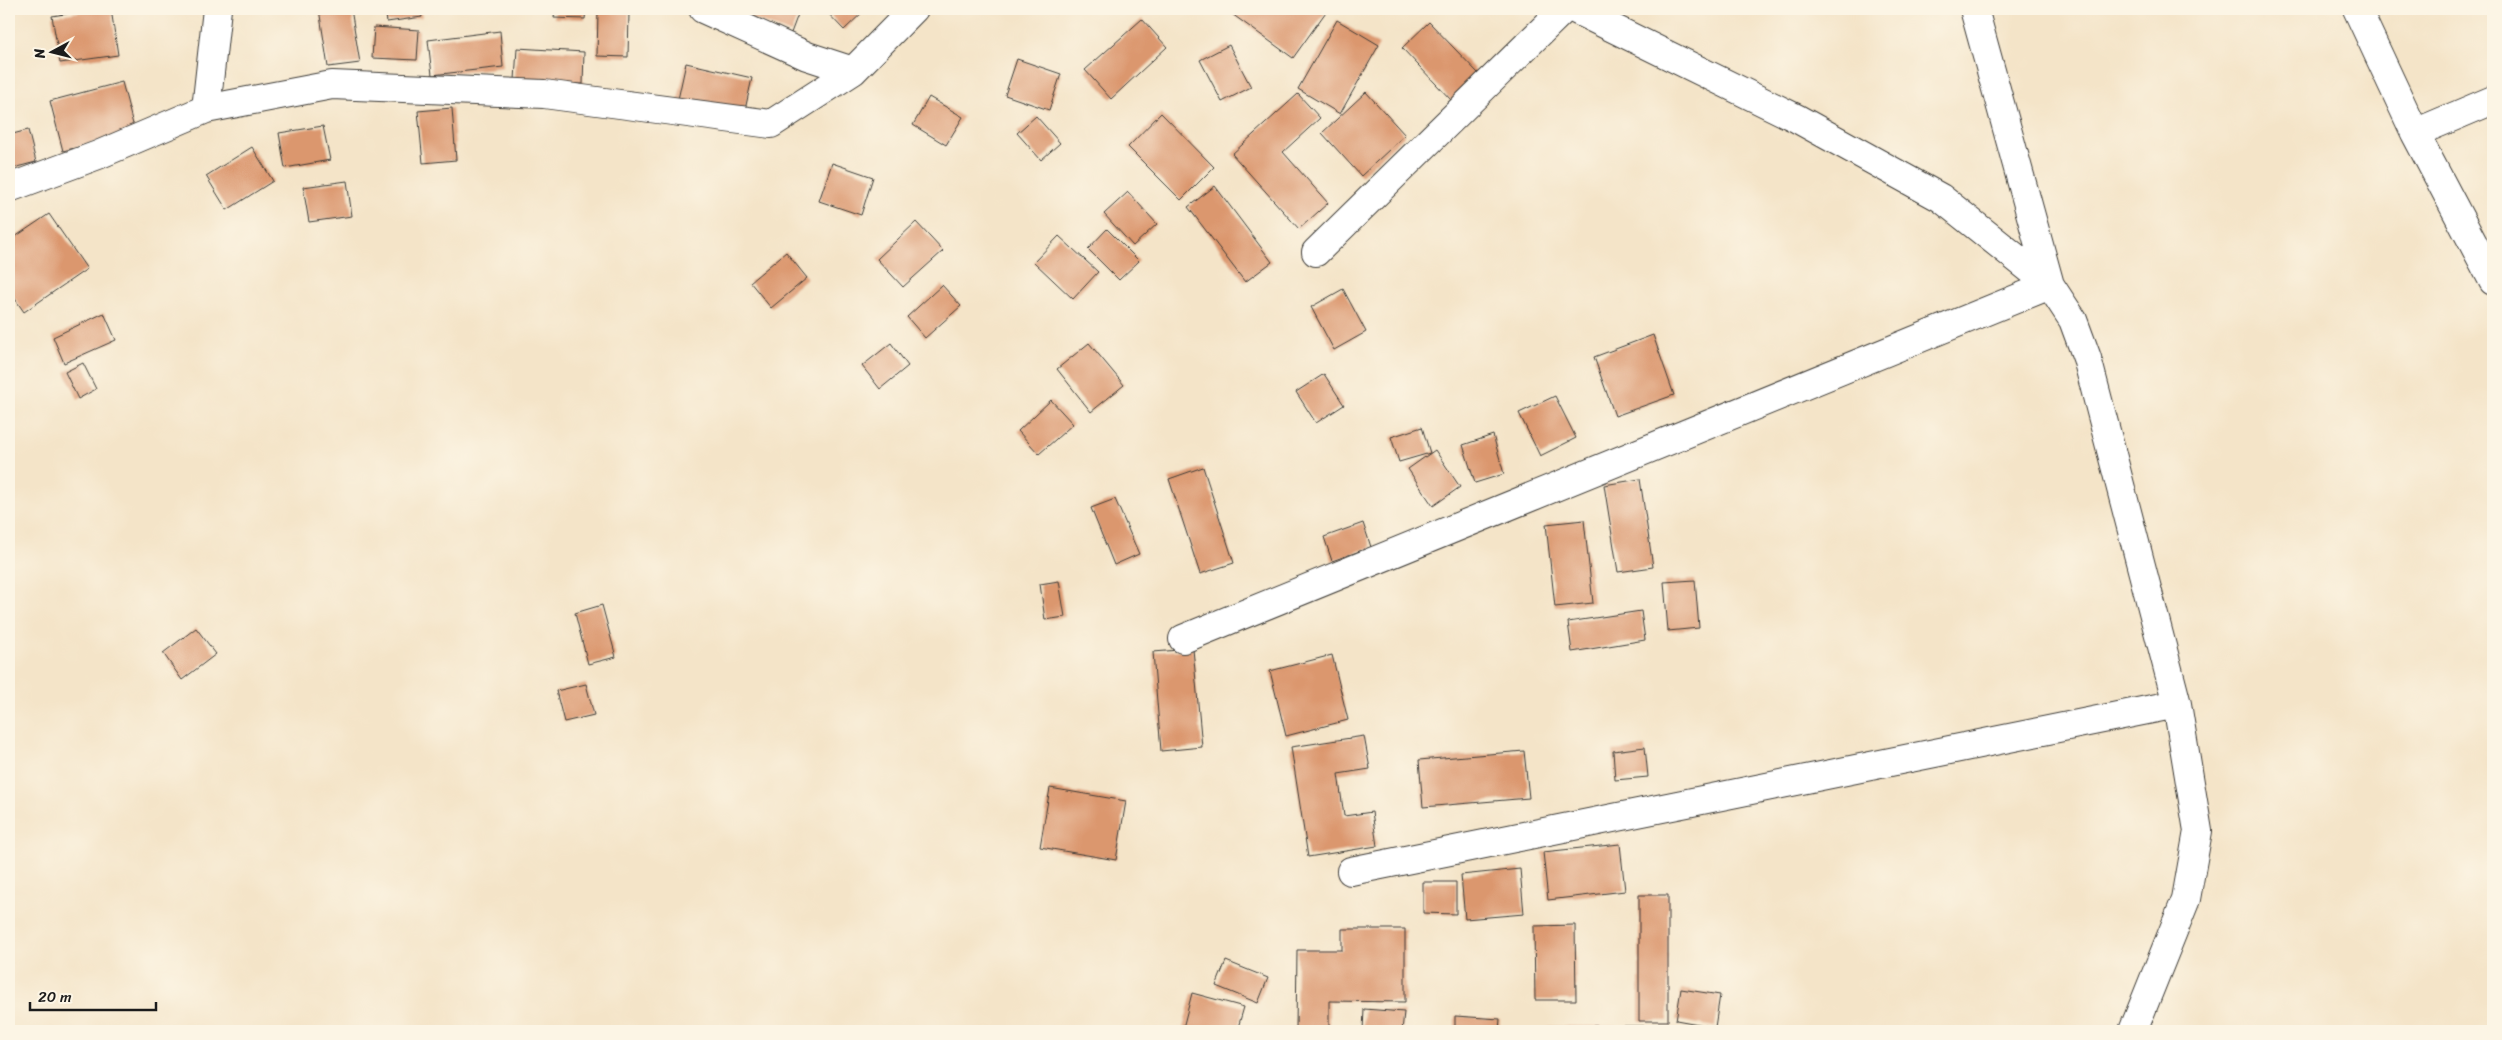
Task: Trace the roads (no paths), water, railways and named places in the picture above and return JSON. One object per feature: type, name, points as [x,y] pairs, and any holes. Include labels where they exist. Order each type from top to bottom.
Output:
[{"type":"street","points":[[206,109],[217,9]]},
{"type":"street","points":[[704,9],[807,56],[852,71]]},
{"type":"street","points":[[9,188],[98,155],[206,109],[332,85],[544,94],[771,124],[852,71],[914,9]]},
{"type":"street","points":[[1316,252],[1564,9]]},
{"type":"street","points":[[1574,9],[1796,118],[1941,198],[2050,285]]},
{"type":"street","points":[[1974,9],[2050,285],[2073,320],[2087,358],[2177,704],[2198,831],[2186,899],[2133,1031]]},
{"type":"street","points":[[2356,9],[2415,133],[2493,281]]},
{"type":"street","points":[[2415,133],[2493,100]]},
{"type":"street","points":[[1183,639],[2050,285]]},
{"type":"street","points":[[1351,871],[2177,704]]}]
